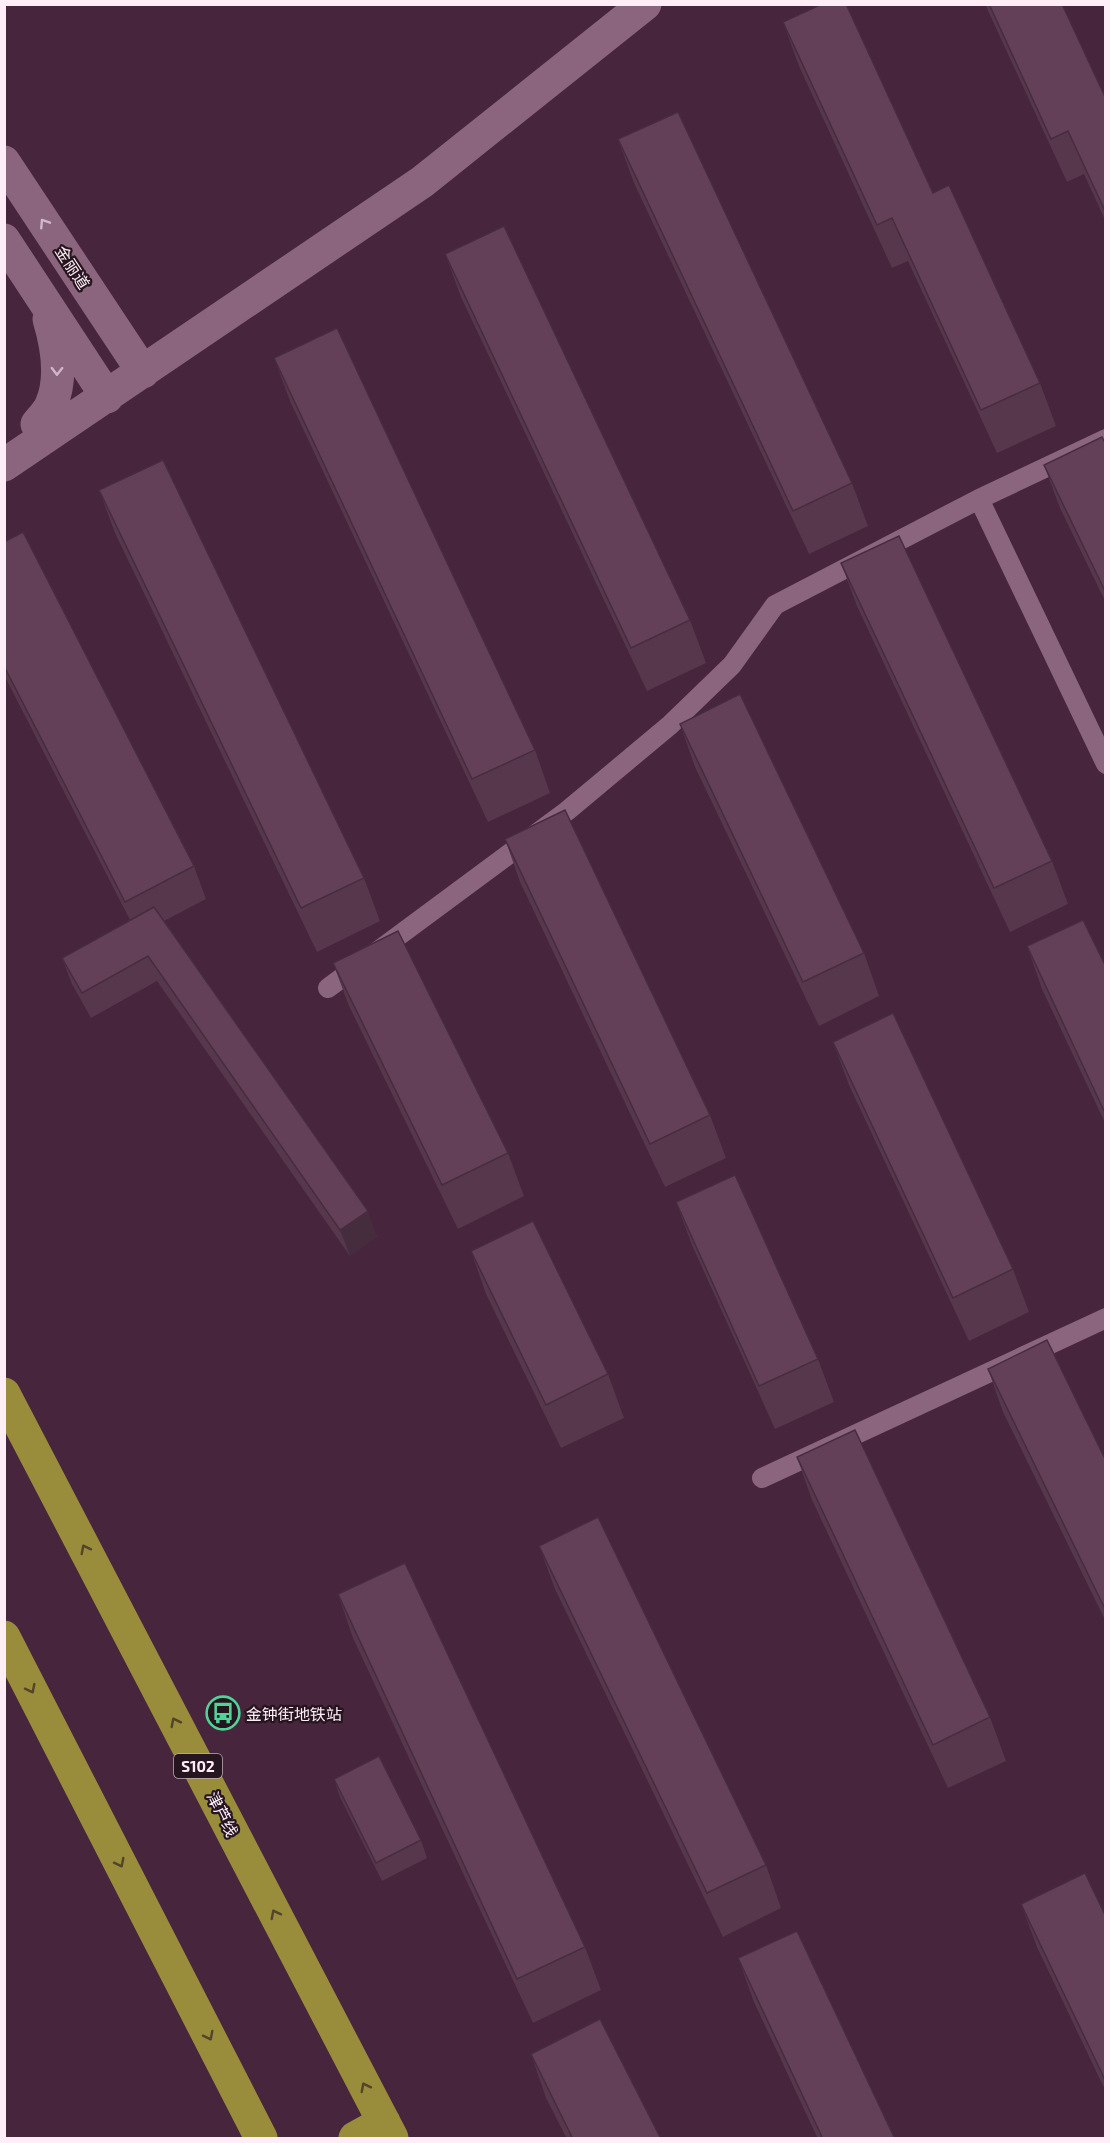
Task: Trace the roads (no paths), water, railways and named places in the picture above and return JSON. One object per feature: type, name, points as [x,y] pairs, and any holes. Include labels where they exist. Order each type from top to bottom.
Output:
[{"type":"highway","name":"津芦线","points":[[4,1394],[388,2130]]},
{"type":"highway","points":[[4,1637],[261,2139]]},
{"type":"highway","points":[[355,2139],[388,2130]]},
{"type":"street","points":[[138,366],[421,157],[613,4]]},
{"type":"street","points":[[4,465],[43,430],[101,386],[138,366],[422,182],[645,4]]},
{"type":"street","name":"金丽道","points":[[4,162],[138,366]]},
{"type":"street","points":[[4,240],[101,386]]},
{"type":"street","points":[[87,289],[95,306],[99,326],[102,359],[101,386]]},
{"type":"street","points":[[4,446],[43,430],[57,388],[58,368],[55,343],[40,294]]},
{"type":"lane","points":[[328,988],[567,811],[670,725],[732,665],[775,605],[979,499],[1106,439]]},
{"type":"lane","points":[[979,499],[1106,764]]},
{"type":"lane","points":[[762,1478],[1106,1318]]},
{"type":"place","name":"金钟街地铁站","points":[[223,1713]]}]
